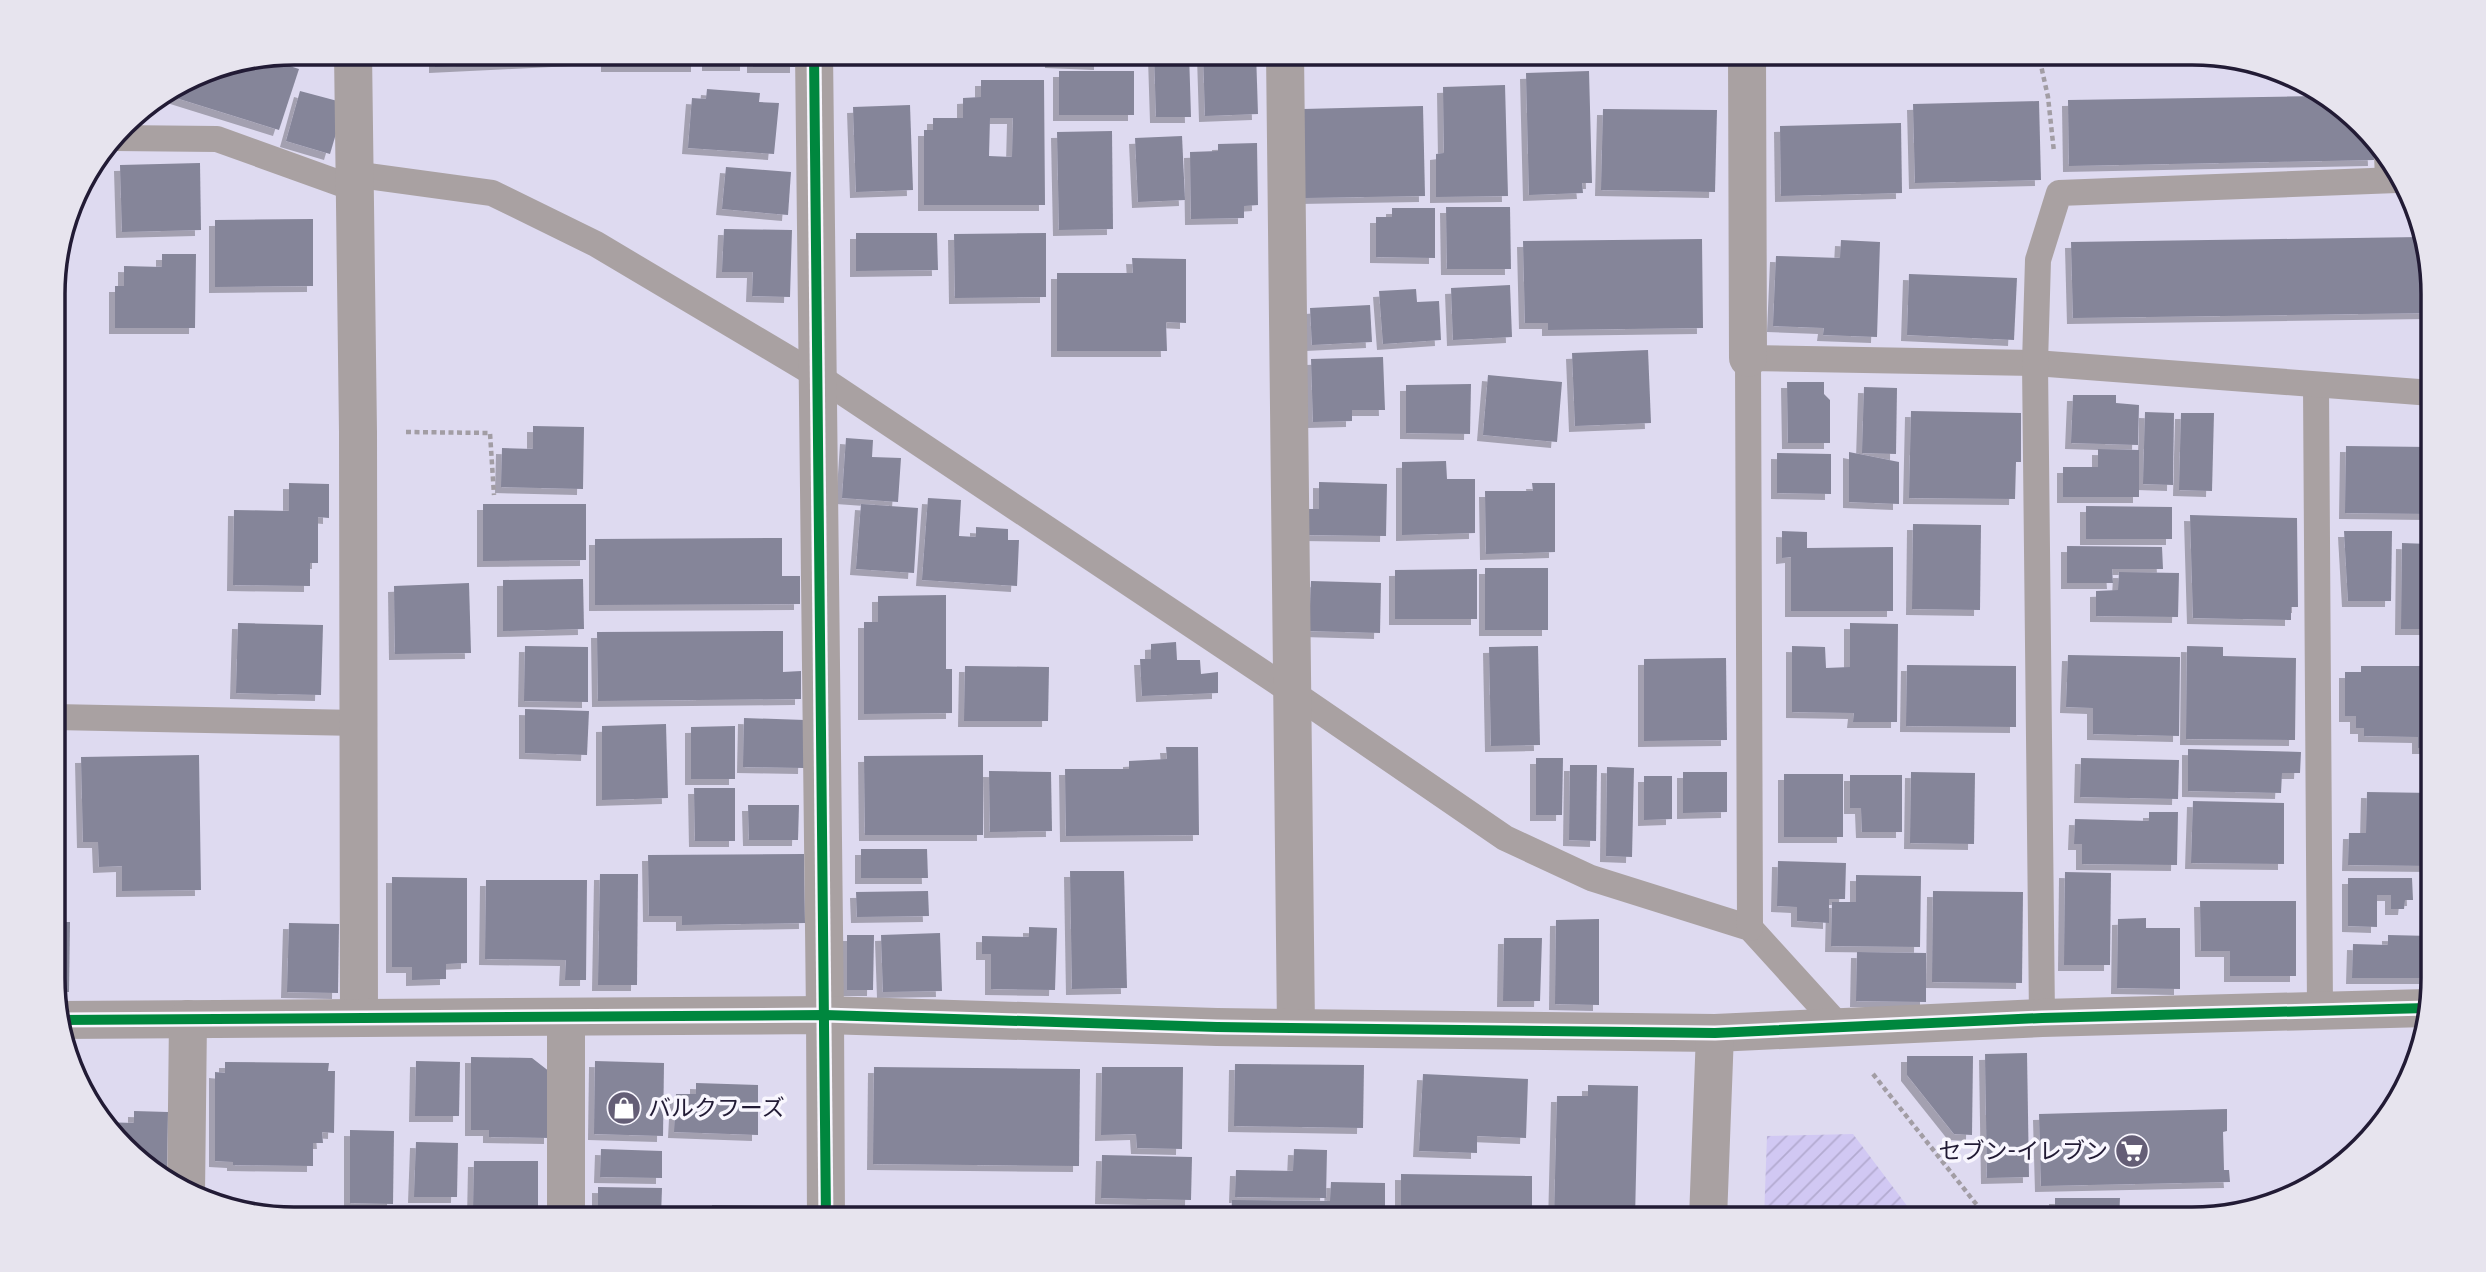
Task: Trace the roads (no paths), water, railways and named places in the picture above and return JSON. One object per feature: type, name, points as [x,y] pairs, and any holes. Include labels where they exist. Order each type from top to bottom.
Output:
[{"type":"street","points":[[353,65],[358,432],[359,1018]]},
{"type":"street","points":[[814,65],[826,1207]]},
{"type":"street","points":[[1284,65],[1296,1028]]},
{"type":"street","points":[[1747,65],[1748,358]]},
{"type":"street","points":[[69,1020],[825,1015],[1296,1028],[1715,1033],[2042,1018],[2419,1008]]},
{"type":"street","points":[[566,1017],[566,1207]]},
{"type":"street","points":[[186,1181],[187,1019]]},
{"type":"street","points":[[1709,1207],[1715,1033]]},
{"type":"lane","points":[[126,138],[217,139],[353,181],[492,193],[596,244],[818,376],[1292,692],[1505,838],[1591,878],[1750,928],[1840,1027]]},
{"type":"lane","points":[[2042,1018],[2035,363],[2038,260],[2059,193],[2386,171]]},
{"type":"lane","points":[[1750,928],[1748,358],[2035,363],[2421,392]]},
{"type":"lane","points":[[2316,386],[2320,1010]]},
{"type":"lane","points":[[65,717],[359,723]]},
{"type":"place","name":"バルクフーズ","points":[[624,1108]]},
{"type":"place","name":"セブン-イレブン","points":[[2132,1151]]}]
